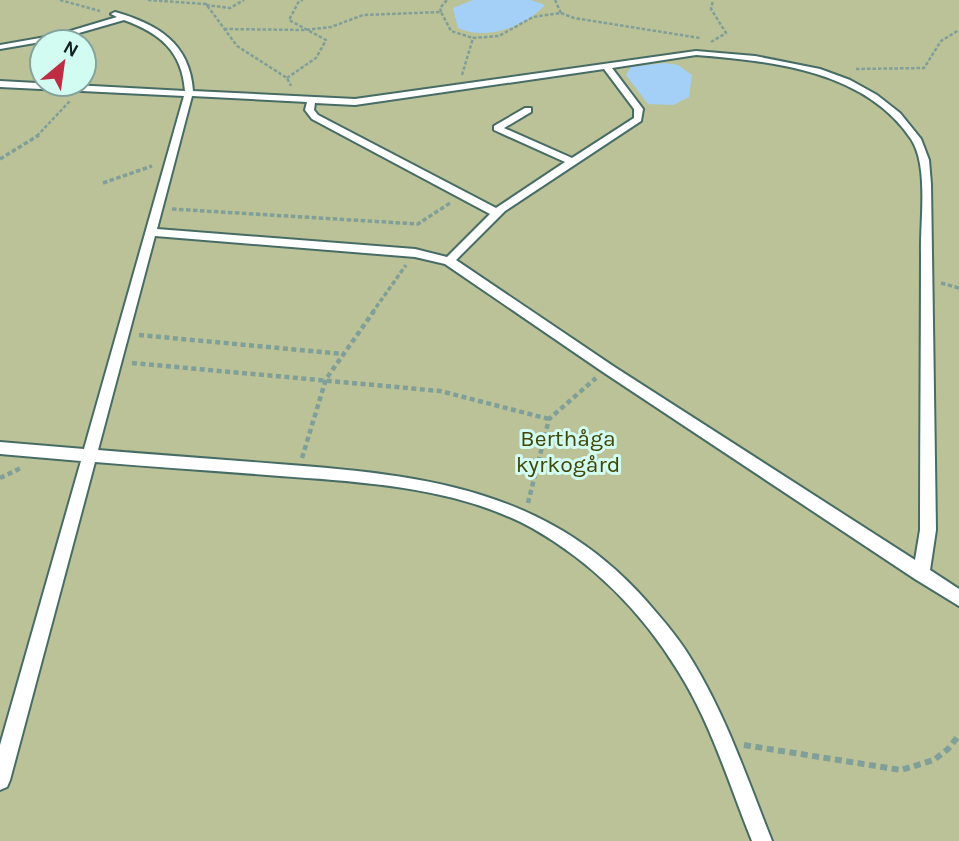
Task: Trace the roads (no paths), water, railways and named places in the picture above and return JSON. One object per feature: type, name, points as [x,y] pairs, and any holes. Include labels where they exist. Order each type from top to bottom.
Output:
[{"type":"lane","points":[[0,47],[65,36],[120,16],[158,31],[174,46],[185,64],[189,93],[173,160],[0,780]]},
{"type":"lane","points":[[0,84],[378,100],[710,48],[820,72],[859,90],[893,113],[914,136],[922,153],[926,262],[928,530],[922,574]]},
{"type":"lane","points":[[449,261],[497,213],[639,117],[639,109],[606,66]]},
{"type":"lane","points":[[312,99],[309,110],[315,117],[497,213]]},
{"type":"lane","points":[[528,110],[496,128],[573,162]]},
{"type":"lane","points":[[152,232],[415,253],[449,261],[608,369],[959,598]]},
{"type":"lane","points":[[0,448],[391,479],[469,494],[525,516],[579,550],[642,608],[683,662],[721,741],[762,841]]},
{"type":"water","points":[[473,0],[531,0],[545,5],[527,20],[516,25],[504,30],[480,33],[458,28],[453,8]]},
{"type":"water","points":[[664,63],[678,65],[692,75],[689,97],[673,105],[648,104],[626,75],[631,67]]},
{"type":"park label","name":"Berthåga kyrkogård","points":[[568,451]]}]
